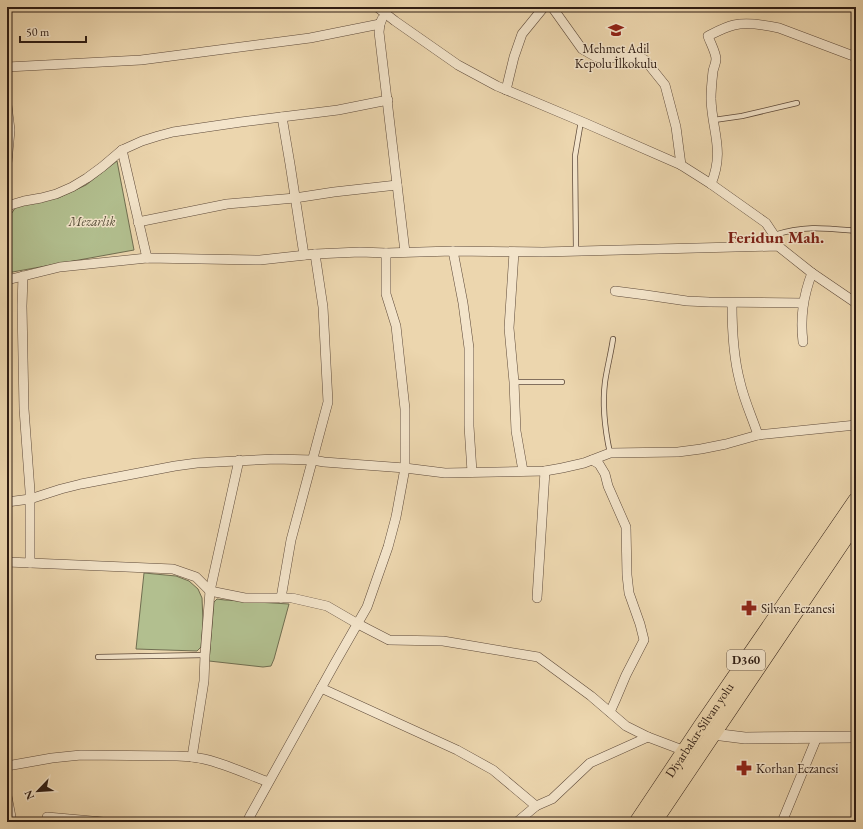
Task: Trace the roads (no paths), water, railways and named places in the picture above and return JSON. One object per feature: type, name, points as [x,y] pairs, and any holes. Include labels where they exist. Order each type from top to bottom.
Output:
[{"type":"highway","name":"Diyarbakır-Silvan yolu","points":[[654,822],[707,730],[856,500]]},
{"type":"highway","name":"Diyarbakır-Silvan yolu","points":[[637,822],[685,751],[707,730],[856,522]]},
{"type":"street","points":[[378,7],[384,14],[458,65],[497,86],[681,165],[711,184],[766,223],[774,235],[778,246],[812,273],[856,303]]},
{"type":"street","points":[[506,90],[514,57],[522,34],[544,7]]},
{"type":"street","points":[[552,7],[582,48],[596,57],[616,58],[638,56],[645,60],[665,85],[676,127],[681,165]]},
{"type":"street","points":[[384,14],[379,32],[405,252]]},
{"type":"street","points":[[7,67],[141,60],[310,38],[380,24]]},
{"type":"street","points":[[711,184],[716,171],[718,146],[711,103],[712,79],[716,60],[708,36],[734,25],[762,25],[779,28],[856,57]]},
{"type":"street","points":[[7,206],[46,197],[72,187],[102,168],[122,150],[142,141],[173,132],[338,110],[388,100]]},
{"type":"street","points":[[7,104],[10,130],[7,163]]},
{"type":"street","points":[[282,117],[304,255]]},
{"type":"street","points":[[122,150],[147,258]]},
{"type":"street","points":[[138,222],[227,204],[296,198],[397,185]]},
{"type":"street","points":[[7,280],[60,267],[147,258],[260,260],[315,254],[360,252],[514,252],[778,246]]},
{"type":"street","points":[[453,251],[463,303],[469,348],[472,472]]},
{"type":"street","points":[[514,252],[509,328],[514,382],[516,431],[523,471]]},
{"type":"street","points":[[247,822],[367,607],[388,547],[396,517],[405,468],[405,409],[396,326],[386,294],[386,253]]},
{"type":"street","points":[[281,598],[291,540],[328,402],[323,307],[315,254]]},
{"type":"street","points":[[803,342],[801,322],[803,303],[805,292],[812,273]]},
{"type":"street","points":[[24,276],[22,306],[24,409],[30,491],[30,563]]},
{"type":"street","points":[[616,291],[687,301],[732,303],[803,303]]},
{"type":"street","points":[[732,303],[736,367],[744,396],[758,435]]},
{"type":"street","points":[[7,502],[30,499],[81,484],[197,463],[275,459],[313,460],[445,473],[545,470],[584,463],[610,453],[678,452],[726,444],[758,435],[856,425]]},
{"type":"street","points":[[192,757],[204,681],[210,591],[239,460]]},
{"type":"street","points":[[592,460],[599,464],[605,474],[608,486],[626,527],[629,593],[644,640],[626,675],[610,712]]},
{"type":"street","points":[[537,598],[545,470]]},
{"type":"street","points":[[7,562],[173,569],[196,576],[210,591],[245,598],[292,598],[327,606],[389,640],[443,641],[538,657],[591,696],[626,726],[648,737],[685,751]]},
{"type":"street","points":[[321,688],[457,750],[493,770],[536,806]]},
{"type":"street","points":[[707,730],[745,738],[856,737]]},
{"type":"street","points":[[517,822],[536,806],[552,799],[590,763],[648,737]]},
{"type":"street","points":[[782,822],[817,737]]},
{"type":"street","points":[[7,766],[52,758],[80,755],[177,756],[205,759],[268,782]]},
{"type":"street","points":[[7,796],[12,822]]},
{"type":"street","points":[[47,817],[103,822]]},
{"type":"lane","points":[[714,120],[742,116],[797,104]]},
{"type":"lane","points":[[576,251],[575,156],[581,121]]},
{"type":"lane","points":[[774,235],[808,228],[856,232]]},
{"type":"lane","points":[[610,453],[606,429],[604,398],[605,382],[613,339]]},
{"type":"lane","points":[[514,382],[562,382]]},
{"type":"lane","points":[[98,657],[205,655]]},
{"type":"place","name":"Mehmet Adil Kepolu İlkokulu","points":[[616,30]]},
{"type":"place","name":"Silvan Eczanesi","points":[[749,608]]},
{"type":"place","name":"Korhan Eczanesi","points":[[744,768]]},
{"type":"district","name":"Feridun Mah.","points":[[776,237]]},
{"type":"park label","name":"Mezarlık","points":[[92,221]]}]
